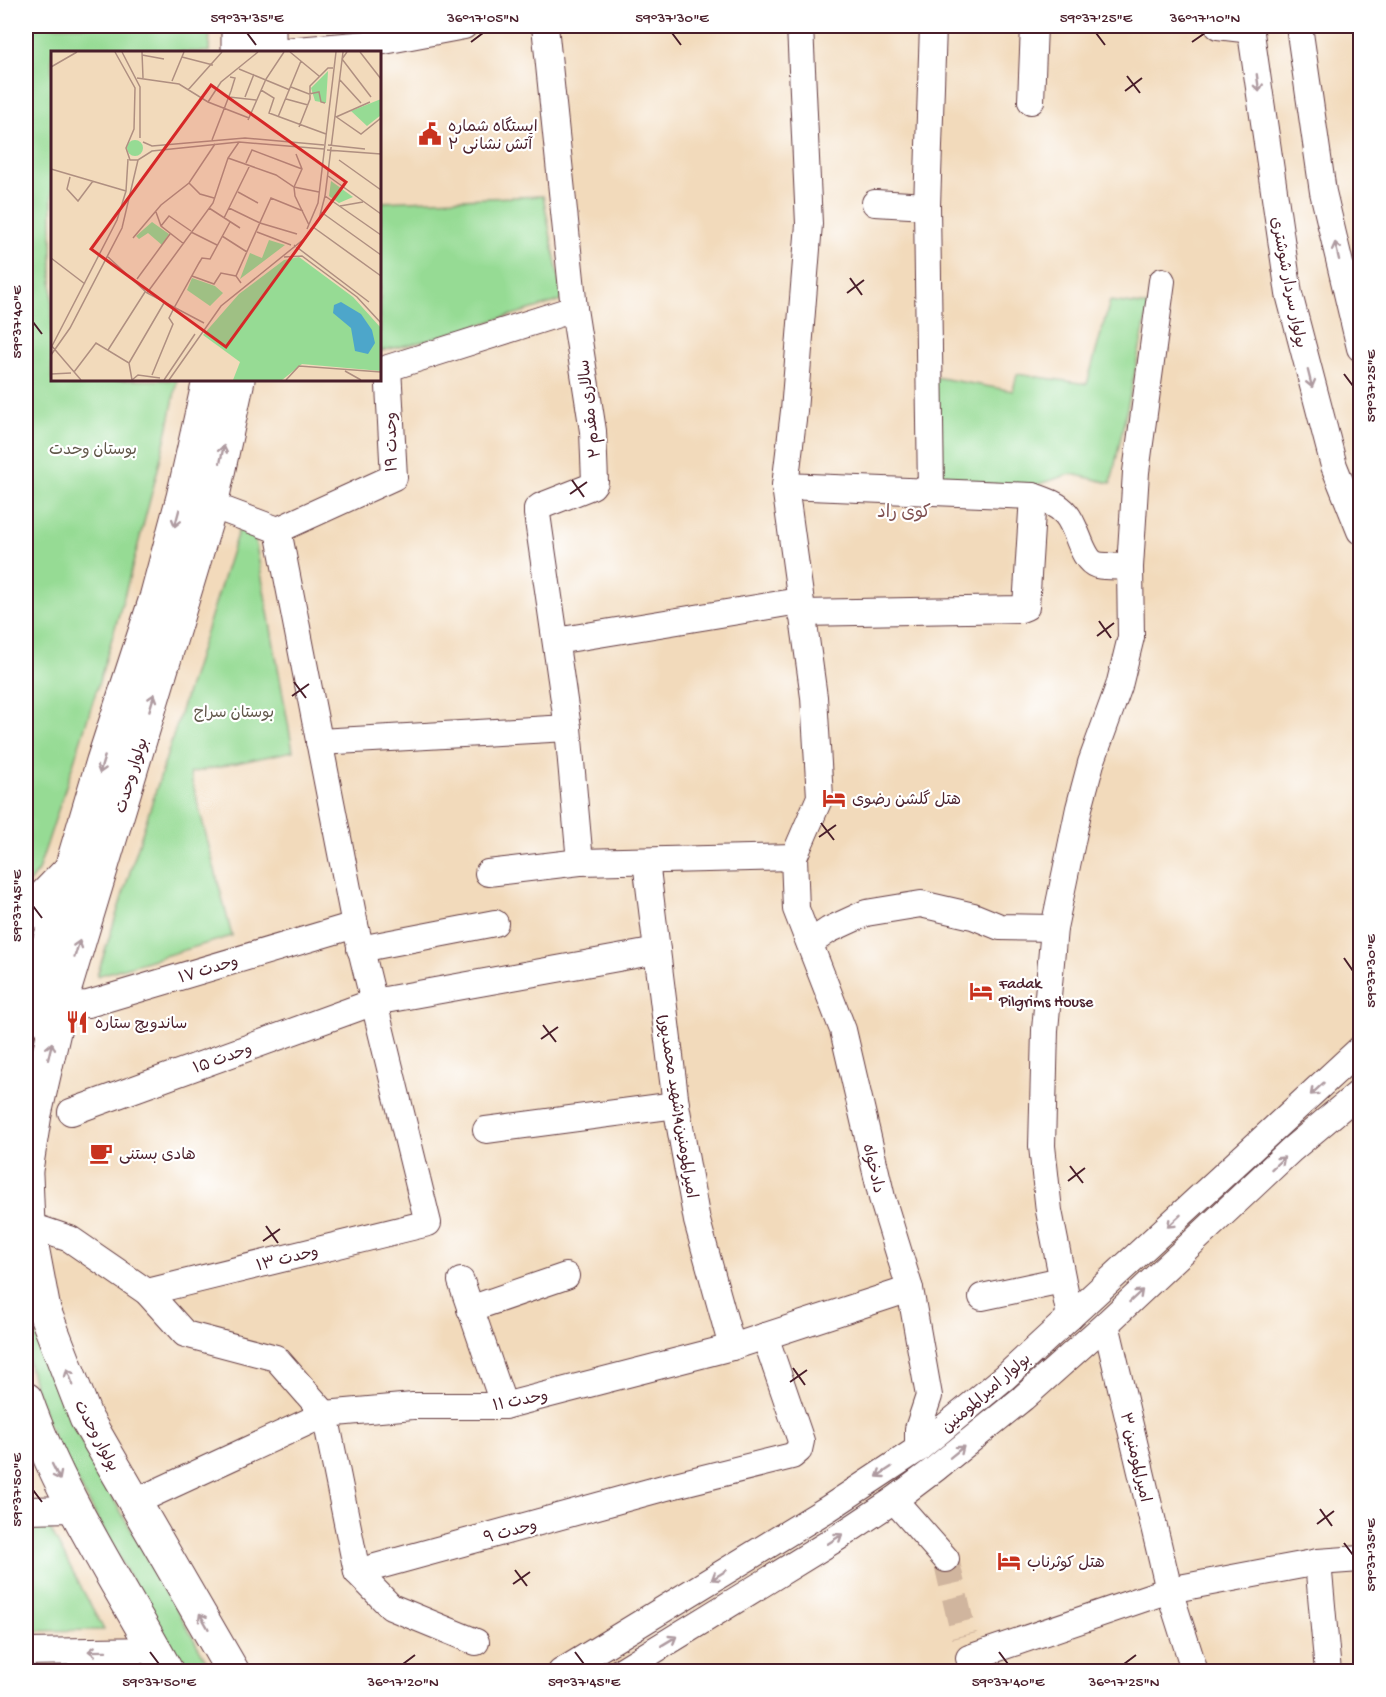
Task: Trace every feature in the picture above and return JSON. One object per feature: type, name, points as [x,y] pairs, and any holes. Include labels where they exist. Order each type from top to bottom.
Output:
[{"type":"main road","points":[[238,26],[238,51]]},
{"type":"main road","points":[[269,26],[271,51]]},
{"type":"main road","name":"بولوار وحدت","points":[[209,381],[183,496],[156,598],[129,677],[70,870],[40,994],[35,1114],[26,1173],[28,1225],[35,1273],[44,1310],[86,1418],[233,1671]]},
{"type":"main road","name":"بولوار وحدت","points":[[26,1020],[40,994],[211,505],[238,381]]},
{"type":"main road","points":[[26,915],[70,870]]},
{"type":"main road","points":[[26,1031],[40,994]]},
{"type":"main road","points":[[26,1399],[40,1440],[74,1509],[161,1661]]},
{"type":"street","points":[[283,51],[369,44],[464,26]]},
{"type":"street","name":"سالاری مقدم ۲","points":[[545,26],[574,309],[593,431],[596,482],[592,486],[537,509],[568,728],[580,862]]},
{"type":"street","points":[[488,873],[580,862],[794,857],[820,797],[814,697],[785,486],[794,411],[809,224],[800,26]]},
{"type":"street","points":[[930,492],[927,206],[933,26]]},
{"type":"street","points":[[1031,101],[1034,26]]},
{"type":"street","points":[[1218,26],[1250,28]]},
{"type":"street","points":[[1299,26],[1323,192],[1360,348]]},
{"type":"street","name":"بولوار سردار شوشتری","points":[[1250,28],[1289,294],[1334,466],[1360,531]]},
{"type":"street","points":[[875,203],[927,206]]},
{"type":"street","points":[[1070,1317],[1049,1210],[1042,1146],[1045,1030],[1054,928],[1079,808],[1091,763],[1119,686],[1131,637],[1130,567],[1136,472],[1162,281]]},
{"type":"street","name":"وحدت ۱۹","points":[[278,530],[394,477],[388,368],[574,309]]},
{"type":"street","points":[[785,486],[1033,496],[1052,502],[1066,514],[1076,530],[1086,558],[1096,565],[1130,567]]},
{"type":"street","points":[[556,641],[800,607],[1021,609],[1026,607],[1033,496]]},
{"type":"street","points":[[211,505],[278,530],[358,937],[374,1002]]},
{"type":"street","points":[[319,742],[568,728]]},
{"type":"street","name":"دادخواه","points":[[794,857],[796,909],[843,1030],[882,1198],[910,1289],[929,1396]]},
{"type":"street","name":"امیرالمومنین4(شهید محمدپور)","points":[[646,861],[676,1105],[697,1221],[732,1347]]},
{"type":"street","points":[[810,943],[829,930],[866,914],[921,904],[973,916],[1000,927],[1054,928]]},
{"type":"street","name":"وحدت ۱۷","points":[[40,994],[88,1004],[358,937],[495,923]]},
{"type":"street","name":"وحدت ۱۵","points":[[71,1112],[374,1002],[657,951]]},
{"type":"street","name":"وحدت ۱۳","points":[[147,1292],[428,1223],[374,1002]]},
{"type":"street","name":"بولوار امیرالمومنین","points":[[561,1671],[829,1508],[918,1449],[1005,1377],[1360,1049]]},
{"type":"street","name":"بولوار امیرالمومنین","points":[[619,1671],[795,1565],[894,1500],[1023,1398],[1106,1324],[1291,1150],[1360,1092]]},
{"type":"street","points":[[486,1130],[676,1105]]},
{"type":"street","points":[[28,1225],[69,1239],[147,1292],[185,1334],[276,1358],[325,1414],[357,1572],[391,1607],[476,1642]]},
{"type":"street","points":[[471,1309],[566,1276]]},
{"type":"street","points":[[982,1297],[1062,1280]]},
{"type":"street","points":[[461,1281],[504,1406]]},
{"type":"street","name":"وحدت ۱۱","points":[[135,1502],[325,1414],[413,1406],[504,1406],[732,1347],[910,1289]]},
{"type":"street","name":"امیرالمومنین ۳","points":[[1106,1324],[1169,1590],[1195,1671]]},
{"type":"street","name":"وحدت ۹","points":[[357,1572],[663,1488],[792,1456],[799,1450],[801,1441],[765,1336]]},
{"type":"street","points":[[918,1449],[918,1429],[929,1396],[947,1409],[975,1401]]},
{"type":"street","points":[[894,1500],[946,1559]]},
{"type":"street","points":[[26,1510],[74,1509]]},
{"type":"street","points":[[968,1655],[1169,1590],[1318,1562],[1360,1559]]},
{"type":"street","points":[[1318,1562],[1328,1671]]},
{"type":"street","points":[[26,1652],[161,1661]]},
{"type":"green space","name":"بوستان وحدت","points":[[26,26],[210,26],[209,51],[51,51],[51,381],[177,381],[157,471],[107,657],[38,871],[26,886]]},
{"type":"green space","points":[[543,196],[563,300],[417,343],[381,351],[381,202]]},
{"type":"green space","points":[[1110,301],[1149,306],[1111,483],[1071,474],[1029,487],[936,481],[934,377],[1013,391],[1017,374],[1087,384]]},
{"type":"green space","name":"بوستان سراج","points":[[240,525],[254,534],[293,751],[190,773],[232,936],[97,976]]},
{"type":"green space","points":[[26,1282],[40,1344],[75,1430],[212,1671],[184,1671],[169,1649],[53,1437],[34,1385],[26,1353]]},
{"type":"green space","points":[[48,1525],[104,1630],[26,1631],[26,1526]]},
{"type":"tunnel","points":[[946,1559],[964,1636]]},
{"type":"place","name":"ایستگاه شماره ۲ آتش نشانی","points":[[430,134]]},
{"type":"place","name":"هتل گلشن رضوی","points":[[834,798]]},
{"type":"place","name":"Fadak Pilgrims House","points":[[981,991]]},
{"type":"place","name":"ساندویچ ستاره","points":[[77,1022]]},
{"type":"place","name":"هادی بستنی","points":[[101,1153]]},
{"type":"place","name":"هتل کوثرناب","points":[[1009,1561]]},
{"type":"district","name":"کوی راد","points":[[904,511]]}]
